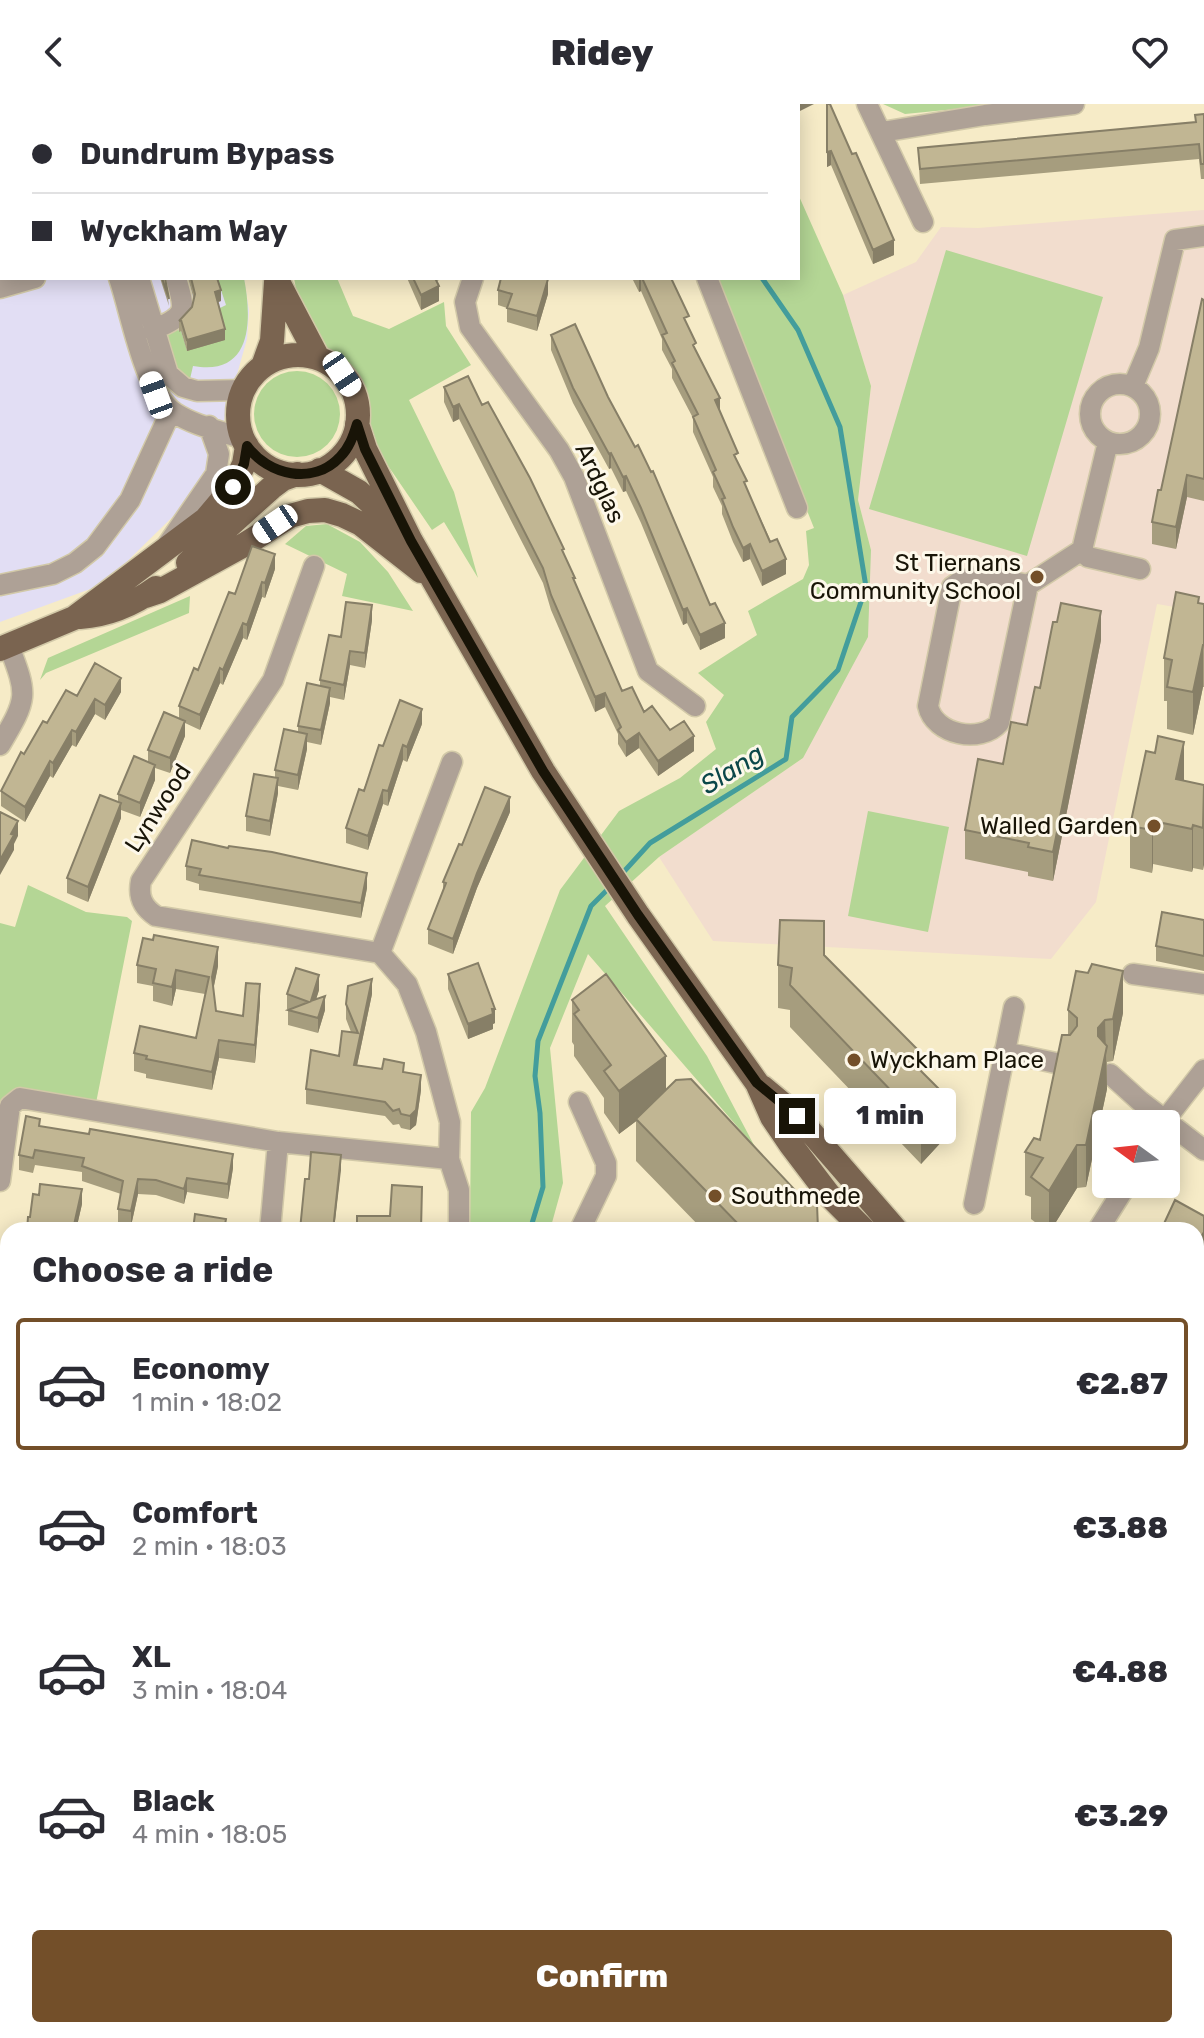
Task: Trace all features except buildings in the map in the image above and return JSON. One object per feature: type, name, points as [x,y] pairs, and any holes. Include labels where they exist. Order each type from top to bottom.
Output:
[{"type":"main road","points":[[4,648],[74,618],[206,519],[221,503],[240,475],[245,442],[238,415],[243,390],[263,366],[272,341],[276,280]]},
{"type":"main road","points":[[277,280],[318,358],[342,374],[352,389],[357,406],[357,424],[365,449],[411,541],[513,724],[638,915],[757,1083],[772,1117],[791,1145],[829,1195],[856,1222]]},
{"type":"main road","points":[[263,366],[287,356],[318,358]]},
{"type":"main road","points":[[145,596],[199,555],[271,488],[340,457],[351,442],[357,424]]},
{"type":"main road","points":[[245,442],[262,462],[272,468],[308,472],[359,492],[411,541]]},
{"type":"main road","points":[[74,618],[100,616],[160,591],[290,516],[308,511],[334,512],[361,524],[438,585]]},
{"type":"main road","points":[[757,1083],[797,1116],[889,1222]]},
{"type":"street","points":[[867,104],[923,222]]},
{"type":"street","points":[[882,132],[1074,104]]},
{"type":"street","points":[[1133,386],[1149,348],[1175,240],[1204,236]]},
{"type":"street","points":[[0,288],[28,280]]},
{"type":"street","points":[[120,280],[156,395],[171,411],[245,442]]},
{"type":"street","points":[[140,280],[168,374],[183,387],[210,393],[243,390]]},
{"type":"street","points":[[153,330],[174,321],[183,311],[177,280]]},
{"type":"street","name":"Ardglas","points":[[472,280],[465,302],[470,327],[559,450],[574,477],[648,671],[695,706]]},
{"type":"street","points":[[708,280],[797,508]]},
{"type":"street","points":[[1114,384],[1133,386],[1147,401],[1149,421],[1145,431],[1129,443],[1108,442],[1099,437],[1090,420],[1092,401],[1097,393],[1114,384]]},
{"type":"street","points":[[0,585],[53,574],[75,563],[95,547],[130,500],[171,411]]},
{"type":"street","points":[[163,551],[216,474],[219,454],[209,426]]},
{"type":"street","points":[[1028,585],[999,723],[991,732],[979,735],[944,729],[933,719],[928,706],[952,587],[963,578],[977,576],[1028,585],[1082,550],[1108,442]]},
{"type":"street","points":[[1082,550],[1088,557],[1140,569]]},
{"type":"street","name":"Lynwood","points":[[314,566],[273,680],[141,881],[139,891],[148,911],[156,916],[380,953]]},
{"type":"street","points":[[0,745],[19,710],[24,684],[4,648]]},
{"type":"street","points":[[452,762],[380,953],[407,984],[426,1032],[450,1122],[449,1159],[459,1190],[459,1222]]},
{"type":"street","points":[[1133,974],[1204,984]]},
{"type":"street","points":[[974,1204],[1014,1007]]},
{"type":"street","points":[[1004,1052],[1065,1065]]},
{"type":"street","points":[[1172,1110],[1204,1070]]},
{"type":"street","points":[[1110,1074],[1150,1110]]},
{"type":"street","points":[[0,1181],[10,1106],[20,1098],[278,1142],[449,1159]]},
{"type":"street","points":[[579,1102],[606,1163],[606,1176],[584,1222]]},
{"type":"street","points":[[1180,1134],[1204,1150]]},
{"type":"street","points":[[271,1222],[278,1142]]},
{"type":"street","points":[[1103,1222],[1118,1198]]},
{"type":"shaded area","name":"St Tiernans Community School","points":[[1204,210],[1204,612],[1157,604],[1096,902],[1051,959],[713,941],[659,857],[803,758],[871,550],[858,500],[871,386],[843,295],[916,262],[941,227],[978,228]]},
{"type":"shaded area","points":[[0,280],[244,280],[249,311],[247,339],[206,484],[104,584],[0,622]]},
{"type":"green space","points":[[883,104],[1007,104],[905,114]]},
{"type":"green space","points":[[800,198],[843,295],[871,386],[858,500],[871,550],[868,637],[803,758],[659,857],[605,906],[707,1056],[755,1147],[588,954],[550,1048],[563,1183],[552,1222],[470,1222],[471,1112],[485,1088],[560,890],[619,811],[680,778],[716,749],[706,722],[724,695],[698,673],[757,635],[748,611],[803,579],[809,565],[806,531],[814,528],[715,280],[800,280]]},
{"type":"green space","points":[[946,250],[1103,297],[1027,556],[869,509]]},
{"type":"green space","points":[[218,280],[244,280],[247,327],[238,354],[227,363],[213,367],[193,366],[190,379],[178,373],[166,334],[175,329],[181,331],[187,350],[218,309],[226,305]]},
{"type":"green space","points":[[294,280],[338,280],[353,316],[389,329],[444,302],[446,326],[471,365],[409,400],[454,492],[478,578],[444,522],[432,530],[382,457],[367,425],[355,376],[327,350],[298,300]]},
{"type":"green space","points":[[297,371],[314,374],[328,383],[337,397],[340,414],[337,431],[328,445],[314,454],[297,457],[280,454],[266,445],[257,431],[254,414],[257,397],[266,383],[280,374]]},
{"type":"green space","points":[[327,524],[360,542],[388,572],[413,611],[342,596],[347,574],[285,544],[306,526]]},
{"type":"green space","points":[[190,596],[189,613],[46,673],[40,680],[48,658]]},
{"type":"green space","points":[[868,811],[949,827],[928,932],[848,916]]},
{"type":"green space","points":[[28,885],[86,912],[127,917],[132,921],[96,1103],[15,1093],[0,1119],[0,923],[15,927]]},
{"type":"waterway","name":"Slang","points":[[619,877],[650,843],[786,759],[792,717],[838,670],[866,587],[840,427],[798,330],[763,280]]},
{"type":"waterway","name":"Slang","points":[[532,1222],[543,1187],[535,1076],[538,1041],[591,906],[610,887]]},
{"type":"place","name":"St Tiernans Community School","points":[[1037,577]]},
{"type":"place","name":"Walled Garden","points":[[1154,826]]},
{"type":"place","name":"Wyckham Place","points":[[854,1060]]},
{"type":"place","name":"Southmede","points":[[715,1196]]},
{"type":"route","points":[[233,487],[244,464],[247,446],[262,462],[283,473],[309,473],[327,467],[340,457],[351,442],[357,424],[365,449],[411,541],[513,724],[569,813],[757,1083],[797,1116]]}]
